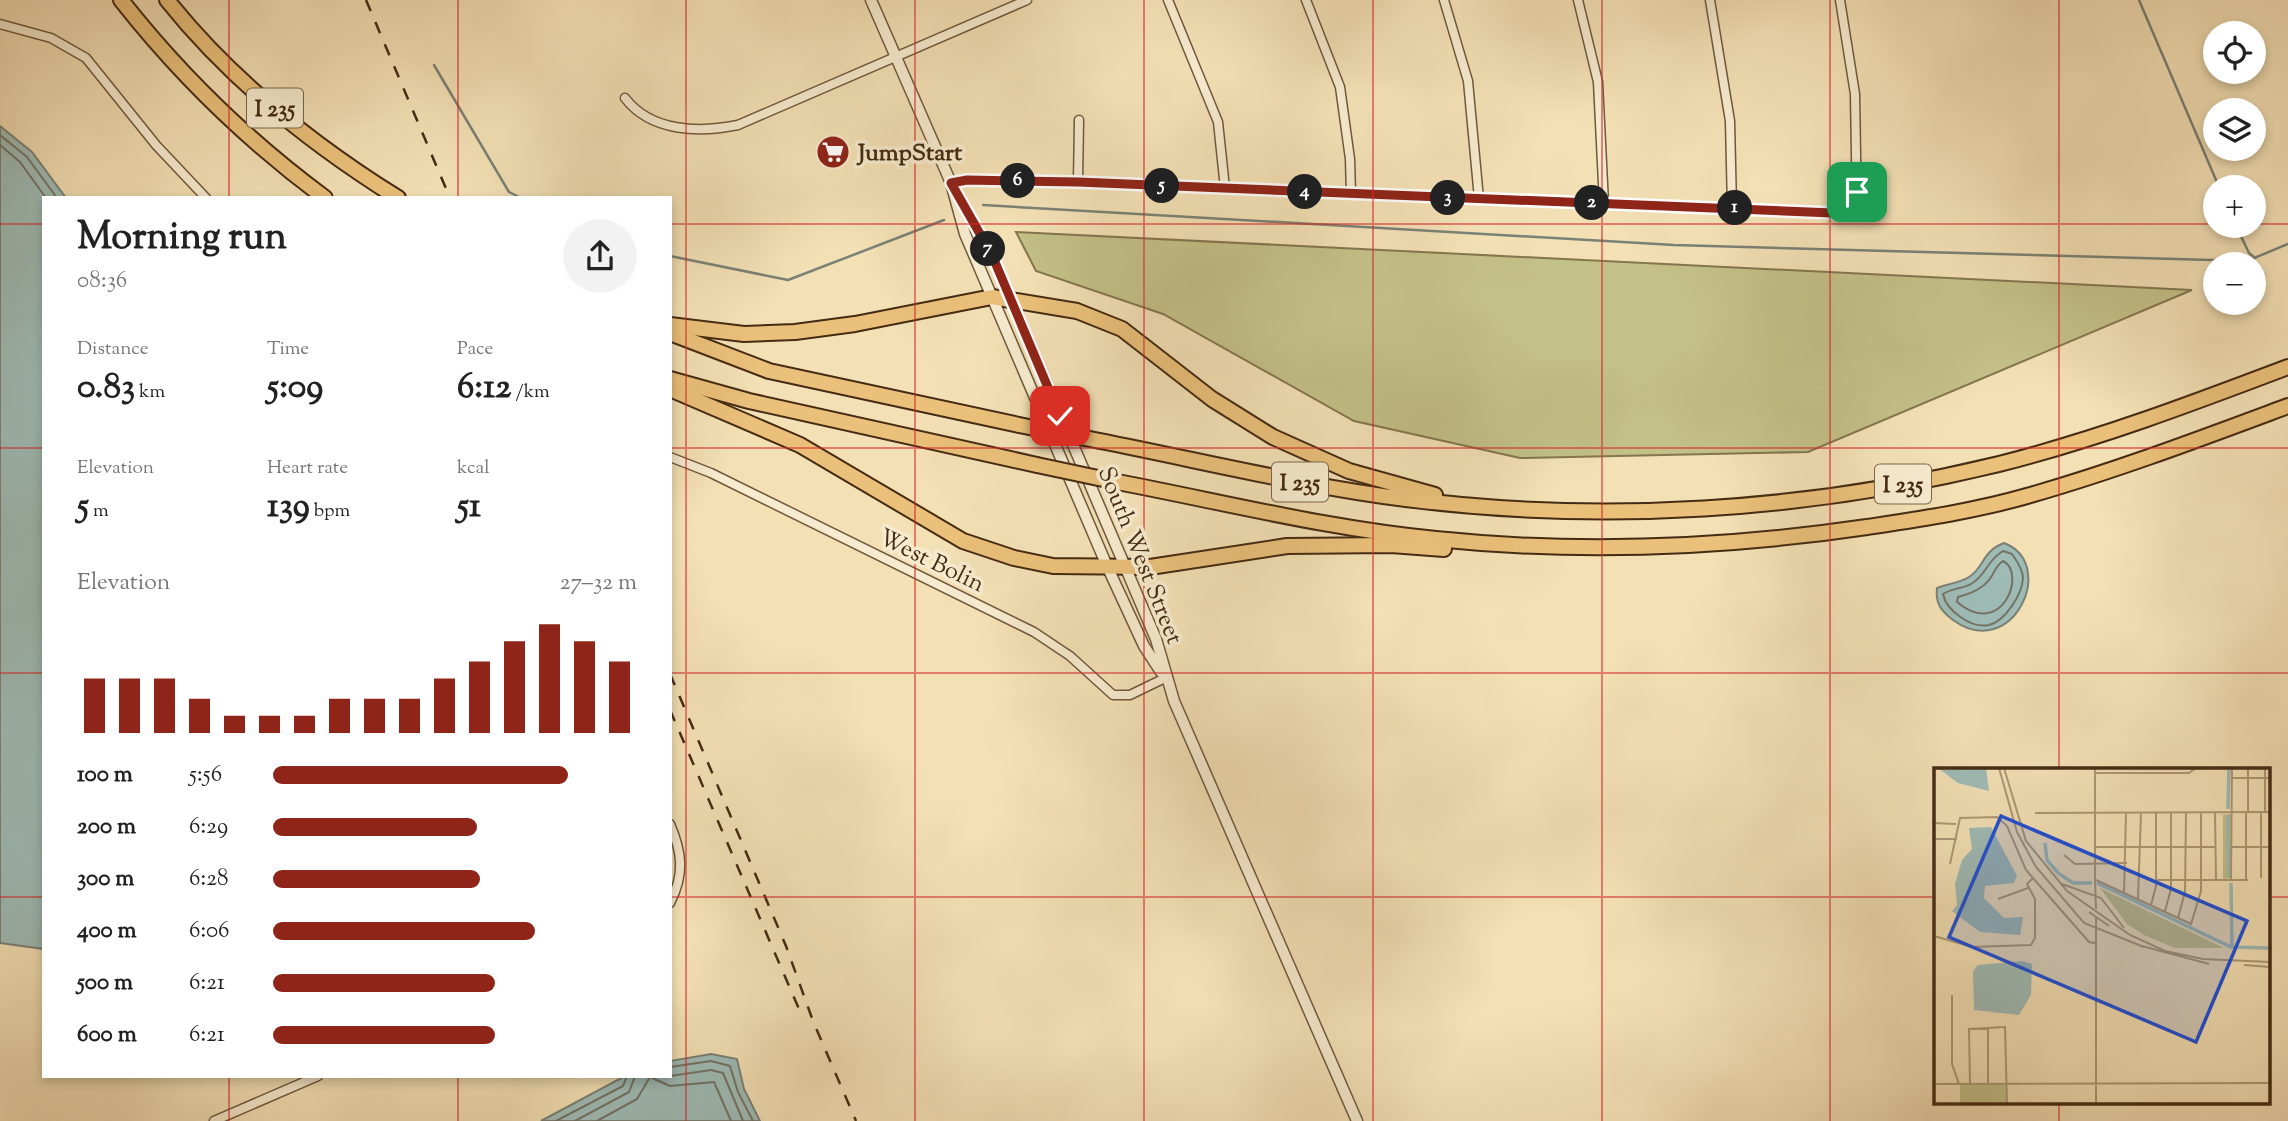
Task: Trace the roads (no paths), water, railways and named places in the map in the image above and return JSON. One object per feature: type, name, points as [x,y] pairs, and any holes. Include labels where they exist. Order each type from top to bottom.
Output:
[{"type":"highway","name":"I 235","points":[[121,0],[176,67],[219,110],[323,196]]},
{"type":"highway","name":"I 235","points":[[167,0],[186,23],[279,113],[345,164],[395,196]]},
{"type":"highway","points":[[672,325],[744,334],[795,332],[855,324],[992,297],[1077,311],[1122,329],[1239,418],[1321,460],[1349,471],[1420,491],[1502,507]]},
{"type":"highway","name":"I 235","points":[[672,334],[769,371],[1333,488],[1502,507],[1579,512],[1742,506],[1925,480],[2065,446],[2288,368]]},
{"type":"highway","name":"I 235","points":[[672,380],[749,401],[1117,482],[1383,532],[1433,539],[1563,549],[1634,549],[1781,538],[1961,511],[2025,497],[2185,445],[2288,406]]},
{"type":"highway","points":[[672,390],[829,460],[964,541],[1014,558],[1054,566],[1150,567],[1287,546],[1320,544],[1476,551],[1563,549]]},
{"type":"street","name":"South West Street","points":[[872,0],[951,183],[992,255],[1156,639],[1165,678]]},
{"type":"street","points":[[625,98],[635,111],[662,124],[710,131],[738,125],[1027,0]]},
{"type":"street","points":[[1168,0],[1218,122],[1225,188]]},
{"type":"street","points":[[1306,0],[1340,87],[1350,159],[1351,194]]},
{"type":"street","points":[[1444,0],[1468,81],[1479,199]]},
{"type":"street","points":[[1578,0],[1598,82],[1604,204]]},
{"type":"street","points":[[1710,0],[1730,121],[1732,208]]},
{"type":"street","points":[[951,183],[967,180],[1078,182],[1857,214],[1855,94],[1840,0]]},
{"type":"street","points":[[0,24],[51,38],[86,58],[156,145],[204,196]]},
{"type":"street","points":[[1078,182],[1079,120]]},
{"type":"street","name":"South West Street","points":[[951,183],[965,234],[1107,566],[1144,646],[1165,678],[1357,1121]]},
{"type":"street","name":"West Bolin","points":[[672,458],[711,473],[1034,632],[1070,656],[1113,695],[1130,695],[1165,678]]},
{"type":"street","points":[[672,830],[681,857],[679,883],[672,899]]},
{"type":"street","points":[[214,1121],[313,1078]]},
{"type":"water","points":[[0,126],[32,152],[65,196],[42,196],[42,949],[0,943]]},
{"type":"water","points":[[2004,543],[2020,554],[2028,570],[2028,588],[2021,605],[2010,620],[1994,629],[1974,630],[1953,620],[1940,606],[1937,588],[1969,577],[1991,550]]},
{"type":"water","points":[[711,1054],[737,1059],[744,1089],[760,1121],[541,1121],[621,1078],[672,1078],[672,1061]]},
{"type":"waterway","points":[[2139,0],[2214,175]]},
{"type":"waterway","points":[[434,65],[509,192],[517,196]]},
{"type":"waterway","points":[[983,205],[1674,245],[2247,261],[2288,244]]},
{"type":"waterway","points":[[672,256],[788,280],[944,220]]},
{"type":"waterway","points":[[2242,238],[2249,252]]},
{"type":"railway","points":[[366,0],[449,196]]},
{"type":"railway","points":[[672,679],[786,946],[813,1021],[856,1121]]},
{"type":"railway","points":[[672,715],[799,1009]]},
{"type":"place","name":"JumpStart","points":[[833,152]]}]
